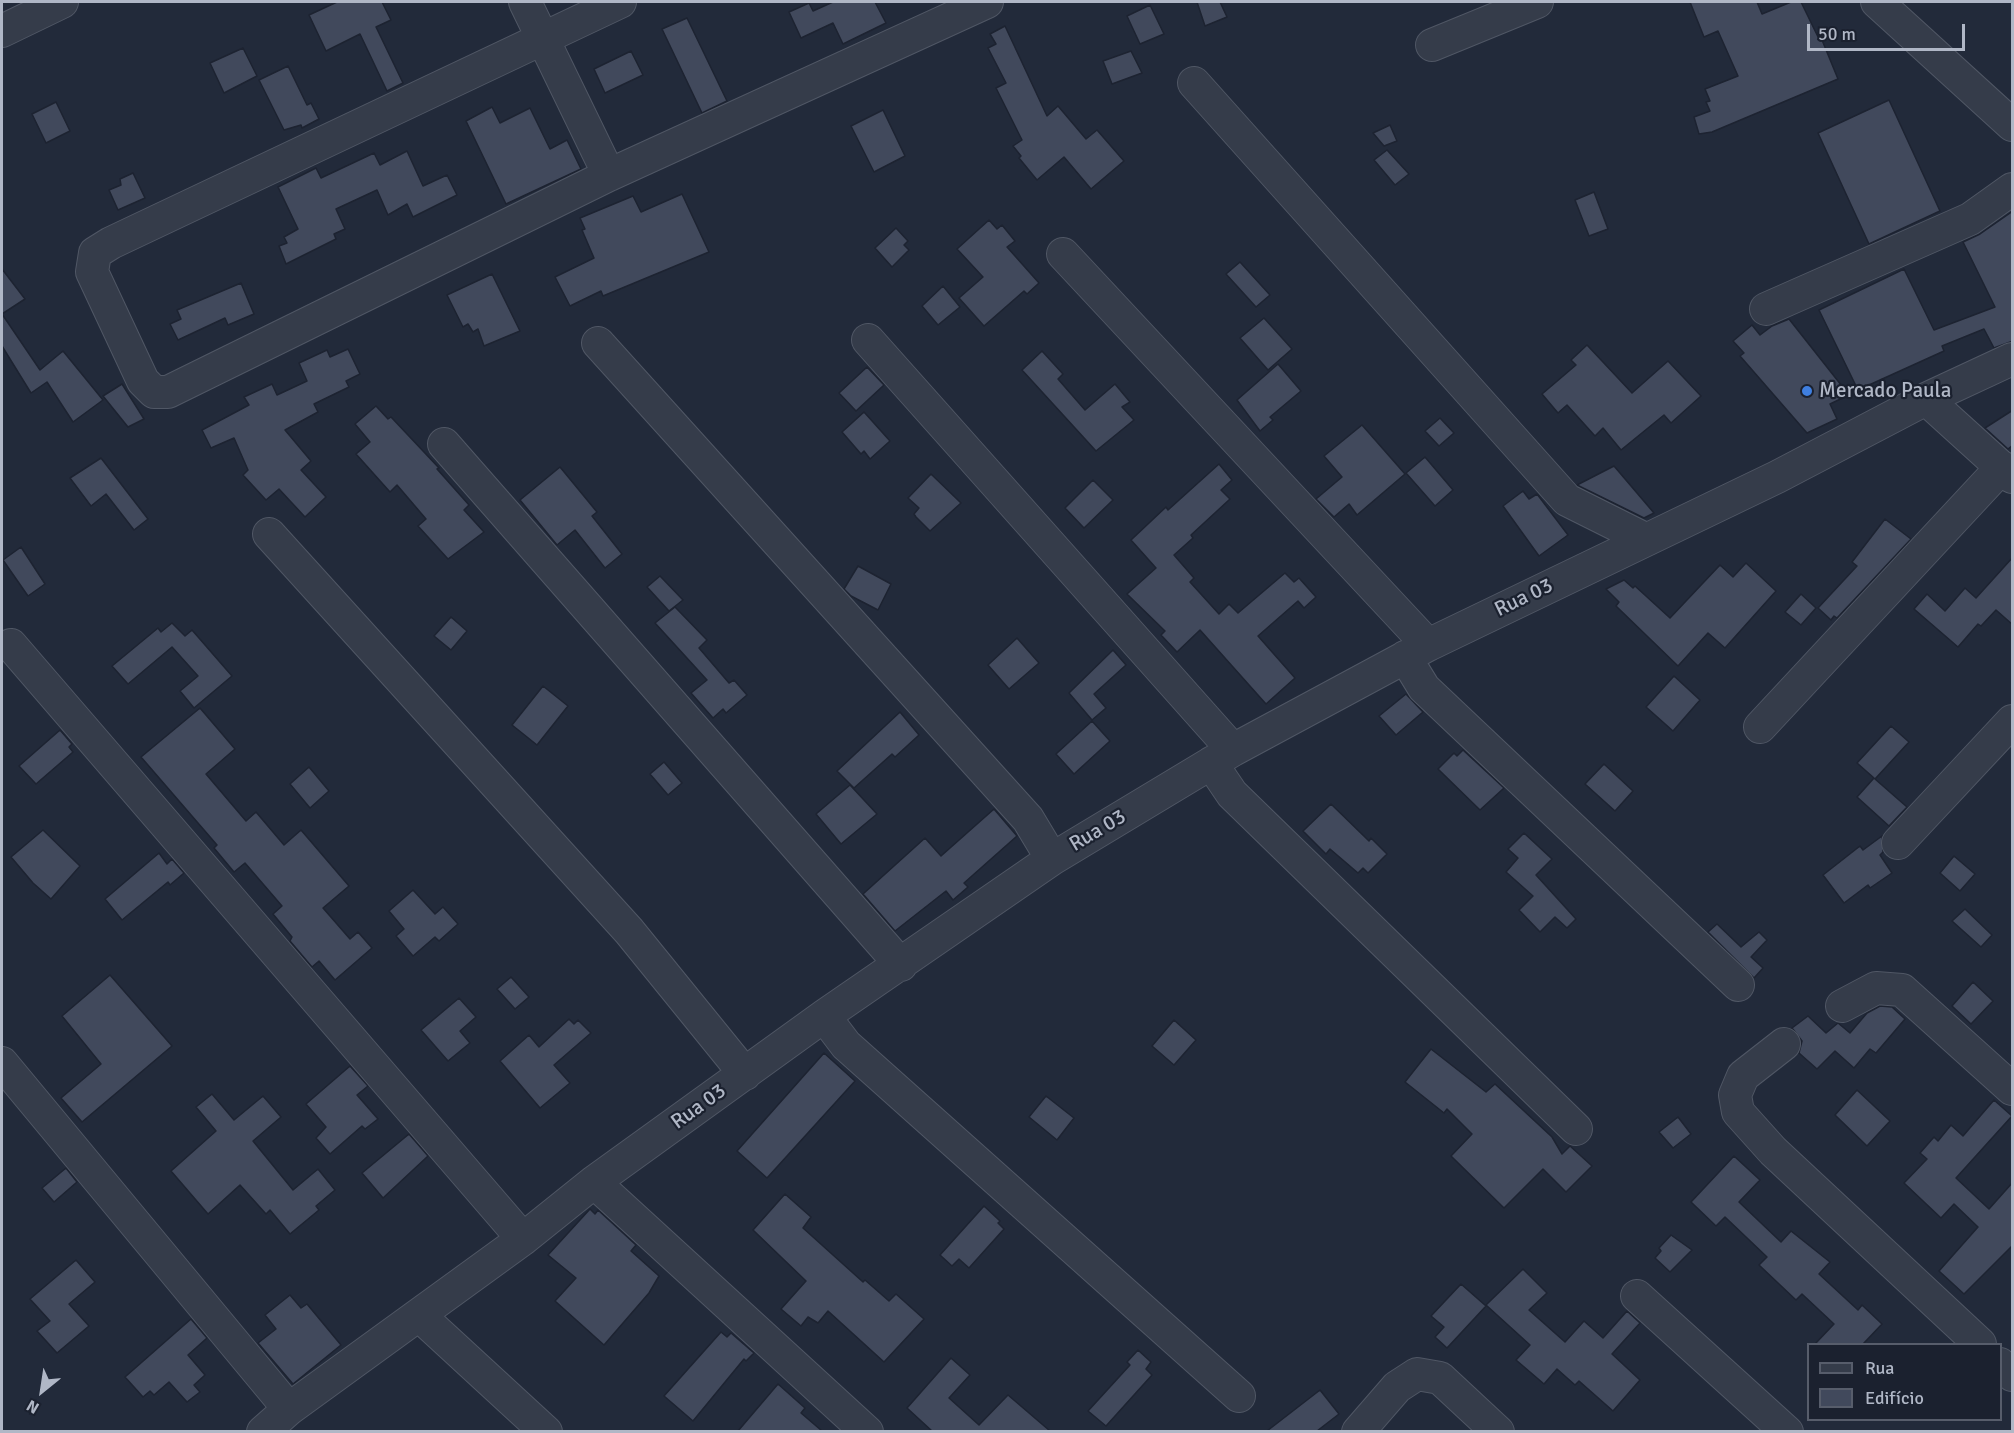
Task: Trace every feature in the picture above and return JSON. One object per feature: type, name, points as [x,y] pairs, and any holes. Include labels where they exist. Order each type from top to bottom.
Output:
[{"type":"street","points":[[2,31],[62,2]]},
{"type":"street","points":[[525,2],[609,175]]},
{"type":"street","points":[[620,2],[111,243],[95,254],[92,272],[143,381],[154,392],[168,392],[609,175],[987,2]]},
{"type":"street","points":[[1432,45],[1537,2]]},
{"type":"street","points":[[1876,2],[2013,125]]},
{"type":"street","points":[[1194,83],[1567,500],[1645,539]]},
{"type":"street","points":[[1766,309],[1970,219],[2013,189]]},
{"type":"street","points":[[1063,254],[1416,651],[1424,688],[1738,985]]},
{"type":"street","points":[[868,340],[1222,757],[1232,794],[1576,1129]]},
{"type":"street","points":[[598,343],[1028,819],[1052,858]]},
{"type":"street","name":"Rua 03","points":[[263,1431],[289,1409],[523,1239],[594,1182],[824,1017],[1052,858],[1222,757],[1416,651],[1776,477],[1926,399],[2013,359]]},
{"type":"street","points":[[1760,727],[2007,472],[1926,399]]},
{"type":"street","points":[[444,444],[901,965]]},
{"type":"street","points":[[269,534],[629,931],[745,1074]]},
{"type":"street","points":[[11,645],[523,1239]]},
{"type":"street","points":[[1898,843],[2013,721]]},
{"type":"street","points":[[1842,1006],[1876,988],[1902,990],[2013,1089]]},
{"type":"street","points":[[824,1017],[846,1045],[1239,1396]]},
{"type":"street","points":[[1784,1044],[1743,1076],[1735,1095],[1738,1112],[1773,1151],[1979,1343]]},
{"type":"street","points":[[2,1063],[289,1409]]},
{"type":"street","points":[[594,1182],[867,1431]]},
{"type":"street","points":[[1637,1296],[1787,1431]]},
{"type":"street","points":[[420,1316],[546,1431]]},
{"type":"street","points":[[1358,1431],[1397,1387],[1417,1374],[1440,1378],[1498,1431]]},
{"type":"building","points":[[337,2],[382,2],[391,20],[376,27],[403,83],[387,91],[360,34],[326,51],[309,15]]},
{"type":"building","points":[[833,2],[875,2],[886,23],[843,44],[833,23],[801,38],[789,12],[809,3],[813,11]]},
{"type":"building","points":[[1197,2],[1220,2],[1227,17],[1205,26]]},
{"type":"building","points":[[1690,2],[1757,2],[1762,14],[1791,2],[1801,2],[1820,41],[1822,40],[1838,79],[1712,132],[1699,134],[1694,117],[1710,111],[1706,102],[1710,101],[1705,89],[1738,76],[1718,31],[1704,37]]},
{"type":"building","points":[[1150,5],[1164,34],[1140,44],[1127,16]]},
{"type":"building","points":[[687,18],[727,101],[702,113],[662,29]]},
{"type":"building","points":[[1005,26],[1047,116],[1058,106],[1086,139],[1097,130],[1124,161],[1091,189],[1064,157],[1037,180],[1019,158],[1021,156],[1013,146],[1022,140],[996,88],[1006,83],[988,48],[996,44],[990,34]]},
{"type":"building","points":[[243,48],[257,76],[224,93],[210,63]]},
{"type":"building","points":[[631,51],[643,75],[605,93],[594,69]]},
{"type":"building","points":[[1131,51],[1142,73],[1112,84],[1103,61]]},
{"type":"building","points":[[288,66],[307,105],[311,103],[319,119],[302,128],[301,125],[284,130],[259,80]]},
{"type":"building","points":[[1889,100],[1940,211],[1869,244],[1818,133]]},
{"type":"building","points":[[56,102],[70,131],[46,143],[32,114]]},
{"type":"building","points":[[492,107],[500,123],[530,108],[550,149],[567,140],[581,169],[506,204],[466,121]]},
{"type":"building","points":[[883,110],[905,156],[874,172],[851,126]]},
{"type":"building","points":[[1390,125],[1397,141],[1384,146],[1373,133]]},
{"type":"building","points":[[1387,150],[1409,174],[1395,185],[1374,160]]},
{"type":"building","points":[[407,151],[423,186],[447,175],[457,195],[413,217],[407,204],[388,215],[377,190],[336,209],[345,229],[334,234],[336,239],[286,264],[279,246],[287,243],[284,237],[298,229],[278,187],[316,168],[321,178],[374,153],[380,165]]},
{"type":"building","points":[[133,173],[145,198],[118,210],[109,190],[121,185],[120,179]]},
{"type":"building","points":[[1594,192],[1608,229],[1589,236],[1575,200]]},
{"type":"building","points":[[682,194],[709,252],[603,296],[601,291],[570,306],[555,277],[594,258],[582,230],[585,229],[580,218],[633,196],[641,212]]},
{"type":"building","points":[[2013,211],[2013,341],[1994,348],[1984,329],[1942,346],[1944,351],[1858,390],[1819,310],[1904,269],[1934,330],[1995,307],[1963,242],[1980,234]]},
{"type":"building","points":[[989,220],[997,229],[1002,225],[1015,241],[1007,247],[1039,283],[1027,294],[1024,291],[984,326],[959,298],[983,277],[957,249]]},
{"type":"building","points":[[896,228],[908,241],[904,245],[909,250],[892,267],[875,248]]},
{"type":"building","points":[[1240,262],[1270,295],[1256,307],[1226,274]]},
{"type":"building","points":[[2,269],[25,299],[2,314]]},
{"type":"building","points":[[492,274],[520,331],[484,346],[478,329],[473,332],[468,324],[463,327],[447,295]]},
{"type":"building","points":[[241,283],[254,314],[228,325],[225,318],[178,340],[170,324],[181,319],[177,310]]},
{"type":"building","points":[[943,286],[960,307],[938,325],[922,306]]},
{"type":"building","points":[[2,314],[40,370],[63,351],[103,400],[73,422],[47,382],[31,393],[2,346]]},
{"type":"building","points":[[1264,318],[1292,349],[1268,370],[1240,338]]},
{"type":"building","points":[[1789,319],[1849,395],[1830,404],[1837,419],[1807,433],[1740,356],[1744,353],[1733,341],[1752,325],[1760,335],[1772,326]]},
{"type":"building","points":[[1587,345],[1632,393],[1668,361],[1701,396],[1671,423],[1664,415],[1621,450],[1603,428],[1595,436],[1567,405],[1558,413],[1542,394],[1576,365],[1571,360]]},
{"type":"building","points":[[348,349],[360,374],[346,381],[349,387],[314,404],[318,412],[285,430],[311,461],[301,470],[326,497],[305,517],[279,489],[266,500],[243,475],[248,470],[234,438],[211,448],[202,430],[249,405],[244,397],[272,384],[277,395],[307,381],[299,363],[327,350],[330,357]]},
{"type":"building","points":[[1042,351],[1063,374],[1058,379],[1085,410],[1115,384],[1130,402],[1122,407],[1134,420],[1096,451],[1022,370]]},
{"type":"building","points":[[1278,364],[1301,391],[1270,417],[1273,420],[1260,431],[1237,400]]},
{"type":"building","points":[[867,367],[884,385],[856,411],[839,393]]},
{"type":"building","points":[[122,384],[144,419],[128,427],[103,396]]},
{"type":"building","points":[[376,406],[388,419],[391,417],[439,468],[437,469],[469,505],[464,510],[484,532],[448,559],[418,526],[426,519],[397,485],[390,492],[356,454],[370,442],[355,424]]},
{"type":"building","points":[[2013,410],[2013,445],[2008,449],[1985,428]]},
{"type":"building","points":[[864,412],[890,441],[870,459],[864,451],[861,454],[842,432]]},
{"type":"building","points":[[1440,418],[1454,433],[1439,446],[1425,431]]},
{"type":"building","points":[[1362,425],[1405,474],[1357,515],[1349,504],[1334,517],[1316,499],[1342,477],[1324,456]]},
{"type":"building","points":[[1425,457],[1453,490],[1435,506],[1406,473]]},
{"type":"building","points":[[101,458],[148,519],[134,530],[106,494],[91,506],[70,478]]},
{"type":"building","points":[[1219,464],[1232,480],[1221,490],[1230,499],[1191,535],[1193,538],[1174,555],[1194,578],[1190,582],[1219,614],[1229,604],[1238,613],[1285,573],[1294,582],[1299,578],[1316,597],[1304,608],[1298,601],[1258,636],[1295,678],[1266,704],[1200,630],[1177,652],[1161,635],[1165,631],[1127,594],[1156,568],[1131,540],[1166,507],[1168,510]]},
{"type":"building","points":[[1614,466],[1654,513],[1644,518],[1577,485]]},
{"type":"building","points":[[560,467],[597,512],[592,516],[622,554],[605,568],[575,530],[557,545],[520,500]]},
{"type":"building","points":[[931,474],[961,503],[930,531],[914,514],[919,508],[908,498]]},
{"type":"building","points":[[1093,480],[1113,500],[1084,528],[1065,508]]},
{"type":"building","points":[[1523,491],[1529,499],[1537,494],[1568,535],[1539,556],[1503,506]]},
{"type":"building","points":[[1885,519],[1911,539],[1837,618],[1834,616],[1831,620],[1818,608],[1857,566],[1852,562]]},
{"type":"building","points":[[21,547],[45,584],[28,596],[3,560]]},
{"type":"building","points":[[2013,557],[2013,625],[1996,610],[1981,626],[1978,624],[1958,647],[1914,609],[1927,594],[1945,611],[1965,588],[1976,598]]},
{"type":"building","points":[[1746,563],[1776,591],[1725,648],[1708,633],[1678,666],[1616,606],[1619,602],[1606,589],[1624,580],[1633,588],[1635,586],[1670,618],[1720,565],[1733,577]]},
{"type":"building","points":[[858,566],[891,584],[878,610],[851,596],[844,589]]},
{"type":"building","points":[[660,576],[683,600],[669,611],[647,587]]},
{"type":"building","points":[[1801,594],[1816,608],[1801,625],[1785,612]]},
{"type":"building","points":[[675,607],[707,640],[699,648],[729,683],[734,680],[747,695],[726,713],[723,709],[713,718],[691,693],[707,680],[655,623]]},
{"type":"building","points":[[451,617],[467,631],[451,650],[434,636]]},
{"type":"building","points":[[172,623],[185,636],[192,630],[232,676],[194,708],[180,691],[198,676],[172,647],[128,684],[112,666],[158,628],[161,632]]},
{"type":"building","points":[[1017,638],[1039,663],[1009,689],[988,665]]},
{"type":"building","points":[[1113,650],[1126,665],[1094,694],[1106,708],[1092,720],[1069,693]]},
{"type":"building","points":[[1674,676],[1700,700],[1673,731],[1646,707]]},
{"type":"building","points":[[543,686],[568,706],[537,745],[512,725]]},
{"type":"building","points":[[1406,694],[1423,712],[1396,735],[1379,716]]},
{"type":"building","points":[[200,708],[235,749],[206,774],[246,821],[256,812],[284,845],[301,830],[349,886],[323,908],[350,939],[358,932],[372,948],[335,980],[319,961],[312,967],[290,941],[292,937],[273,914],[282,906],[245,863],[234,872],[214,848],[217,845],[141,757]]},
{"type":"building","points":[[900,712],[919,735],[895,757],[892,754],[854,788],[837,771]]},
{"type":"building","points":[[1092,721],[1110,741],[1074,774],[1056,754]]},
{"type":"building","points":[[1891,726],[1909,742],[1875,779],[1907,807],[1889,826],[1857,797],[1874,778],[1857,763]]},
{"type":"building","points":[[60,730],[72,744],[69,747],[73,752],[36,784],[19,766]]},
{"type":"building","points":[[1463,750],[1504,788],[1480,810],[1438,769],[1454,753],[1457,756]]},
{"type":"building","points":[[664,762],[682,783],[668,795],[650,774]]},
{"type":"building","points":[[1604,764],[1633,791],[1615,811],[1585,784]]},
{"type":"building","points":[[309,767],[329,791],[310,808],[290,784]]},
{"type":"building","points":[[850,785],[877,814],[841,844],[816,814]]},
{"type":"building","points":[[1331,804],[1369,841],[1371,838],[1387,854],[1368,873],[1363,868],[1358,873],[1330,849],[1326,854],[1303,831]]},
{"type":"building","points":[[994,809],[1017,836],[964,883],[968,887],[953,900],[946,891],[895,931],[863,894],[925,838],[941,856]]},
{"type":"building","points":[[43,830],[80,866],[51,899],[33,883],[11,857]]},
{"type":"building","points":[[1524,833],[1552,859],[1536,875],[1576,919],[1567,928],[1555,917],[1540,932],[1519,910],[1533,896],[1506,872],[1518,858],[1508,849]]},
{"type":"building","points":[[1882,836],[1883,852],[1880,855],[1892,873],[1870,888],[1868,885],[1844,903],[1823,875],[1860,846],[1863,850]]},
{"type":"building","points":[[159,853],[167,864],[172,859],[184,873],[170,885],[168,882],[122,920],[105,899]]},
{"type":"building","points":[[1954,856],[1975,874],[1960,891],[1940,873]]},
{"type":"building","points":[[413,890],[435,914],[443,907],[458,924],[439,941],[435,937],[413,956],[396,936],[404,929],[389,911]]},
{"type":"building","points":[[1965,909],[1992,935],[1981,947],[1952,921]]},
{"type":"building","points":[[1717,924],[1741,947],[1759,932],[1767,940],[1751,957],[1763,968],[1754,978],[1708,932]]},
{"type":"building","points":[[110,975],[172,1046],[82,1122],[61,1098],[101,1064],[62,1016]]},
{"type":"building","points":[[511,977],[529,997],[515,1009],[497,989]]},
{"type":"building","points":[[1973,982],[1993,1001],[1971,1024],[1952,1006]]},
{"type":"building","points":[[459,998],[476,1017],[460,1031],[470,1043],[448,1061],[421,1030]]},
{"type":"building","points":[[1880,1006],[1892,1007],[1905,1019],[1876,1053],[1870,1049],[1854,1068],[1835,1051],[1817,1069],[1799,1053],[1802,1041],[1792,1028],[1808,1016],[1826,1033],[1838,1023],[1850,1033],[1867,1013]]},
{"type":"building","points":[[569,1019],[574,1024],[578,1020],[591,1033],[554,1065],[570,1083],[540,1108],[500,1061],[529,1035],[539,1047]]},
{"type":"building","points":[[1174,1020],[1196,1040],[1174,1065],[1152,1046]]},
{"type":"building","points":[[1431,1049],[1486,1092],[1495,1084],[1552,1137],[1562,1154],[1570,1146],[1592,1166],[1566,1192],[1543,1169],[1504,1208],[1451,1156],[1472,1134],[1447,1109],[1444,1113],[1405,1082]]},
{"type":"building","points":[[824,1053],[855,1081],[767,1178],[737,1151]]},
{"type":"building","points":[[350,1066],[368,1086],[357,1095],[378,1119],[365,1129],[362,1126],[330,1154],[316,1138],[326,1127],[306,1104]]},
{"type":"building","points":[[1857,1090],[1890,1121],[1867,1146],[1835,1115]]},
{"type":"building","points":[[212,1094],[234,1120],[263,1096],[281,1117],[253,1141],[293,1190],[318,1169],[335,1190],[316,1206],[319,1210],[290,1234],[270,1210],[266,1214],[240,1185],[208,1214],[171,1171],[216,1131],[196,1107]]},
{"type":"building","points":[[1046,1096],[1074,1118],[1057,1140],[1029,1117]]},
{"type":"building","points":[[1994,1100],[2012,1116],[1956,1178],[1989,1209],[2013,1182],[2013,1245],[1964,1294],[1939,1271],[1978,1227],[1954,1204],[1941,1218],[1904,1183],[1927,1159],[1920,1153],[1934,1137],[1938,1141],[1951,1125],[1963,1136]]},
{"type":"building","points":[[1678,1117],[1691,1134],[1673,1148],[1659,1132]]},
{"type":"building","points":[[409,1134],[428,1156],[383,1198],[362,1173]]},
{"type":"building","points":[[1734,1156],[1760,1180],[1739,1202],[1781,1242],[1791,1231],[1830,1262],[1819,1274],[1858,1310],[1862,1305],[1882,1324],[1864,1343],[1816,1343],[1834,1324],[1802,1294],[1796,1300],[1759,1265],[1767,1257],[1725,1217],[1716,1226],[1691,1202]]},
{"type":"building","points":[[66,1168],[77,1182],[54,1202],[42,1188]]},
{"type":"building","points":[[785,1194],[811,1217],[803,1228],[863,1282],[865,1280],[889,1301],[896,1294],[924,1319],[884,1362],[828,1311],[818,1323],[808,1317],[801,1326],[781,1309],[806,1281],[753,1230]]},
{"type":"building","points":[[984,1206],[1000,1221],[998,1223],[1004,1229],[969,1268],[959,1259],[952,1266],[940,1255]]},
{"type":"building","points":[[590,1209],[595,1214],[598,1210],[636,1245],[631,1251],[659,1276],[649,1293],[604,1345],[555,1301],[576,1278],[548,1255]]},
{"type":"building","points":[[1671,1235],[1692,1250],[1670,1272],[1655,1258],[1661,1251],[1659,1248]]},
{"type":"building","points":[[76,1260],[95,1282],[69,1304],[89,1326],[57,1353],[37,1331],[50,1321],[30,1299]]},
{"type":"building","points":[[1523,1269],[1547,1293],[1529,1310],[1565,1342],[1584,1321],[1603,1338],[1627,1311],[1640,1323],[1612,1354],[1640,1380],[1613,1411],[1579,1381],[1575,1385],[1557,1369],[1544,1384],[1516,1360],[1530,1345],[1486,1305]]},
{"type":"building","points":[[1461,1284],[1486,1306],[1447,1348],[1435,1337],[1444,1327],[1431,1316]]},
{"type":"building","points":[[290,1295],[301,1308],[307,1304],[341,1345],[293,1384],[258,1343],[276,1329],[265,1315]]},
{"type":"building","points":[[191,1319],[207,1338],[188,1355],[205,1375],[194,1385],[200,1392],[187,1402],[169,1382],[154,1395],[150,1391],[143,1397],[125,1377]]},
{"type":"building","points":[[721,1332],[727,1337],[731,1333],[754,1353],[746,1361],[744,1359],[693,1421],[664,1396]]},
{"type":"building","points":[[1138,1350],[1151,1362],[1146,1369],[1152,1375],[1106,1426],[1088,1411],[1130,1365],[1127,1362]]},
{"type":"building","points":[[951,1358],[970,1375],[949,1398],[979,1425],[1008,1395],[1050,1431],[932,1431],[907,1408]]},
{"type":"building","points":[[778,1384],[805,1408],[801,1413],[822,1431],[738,1431]]},
{"type":"building","points":[[1320,1390],[1339,1414],[1317,1431],[1267,1431]]},
{"type":"place","name":"Mercado Paula","points":[[1807,391]]}]
